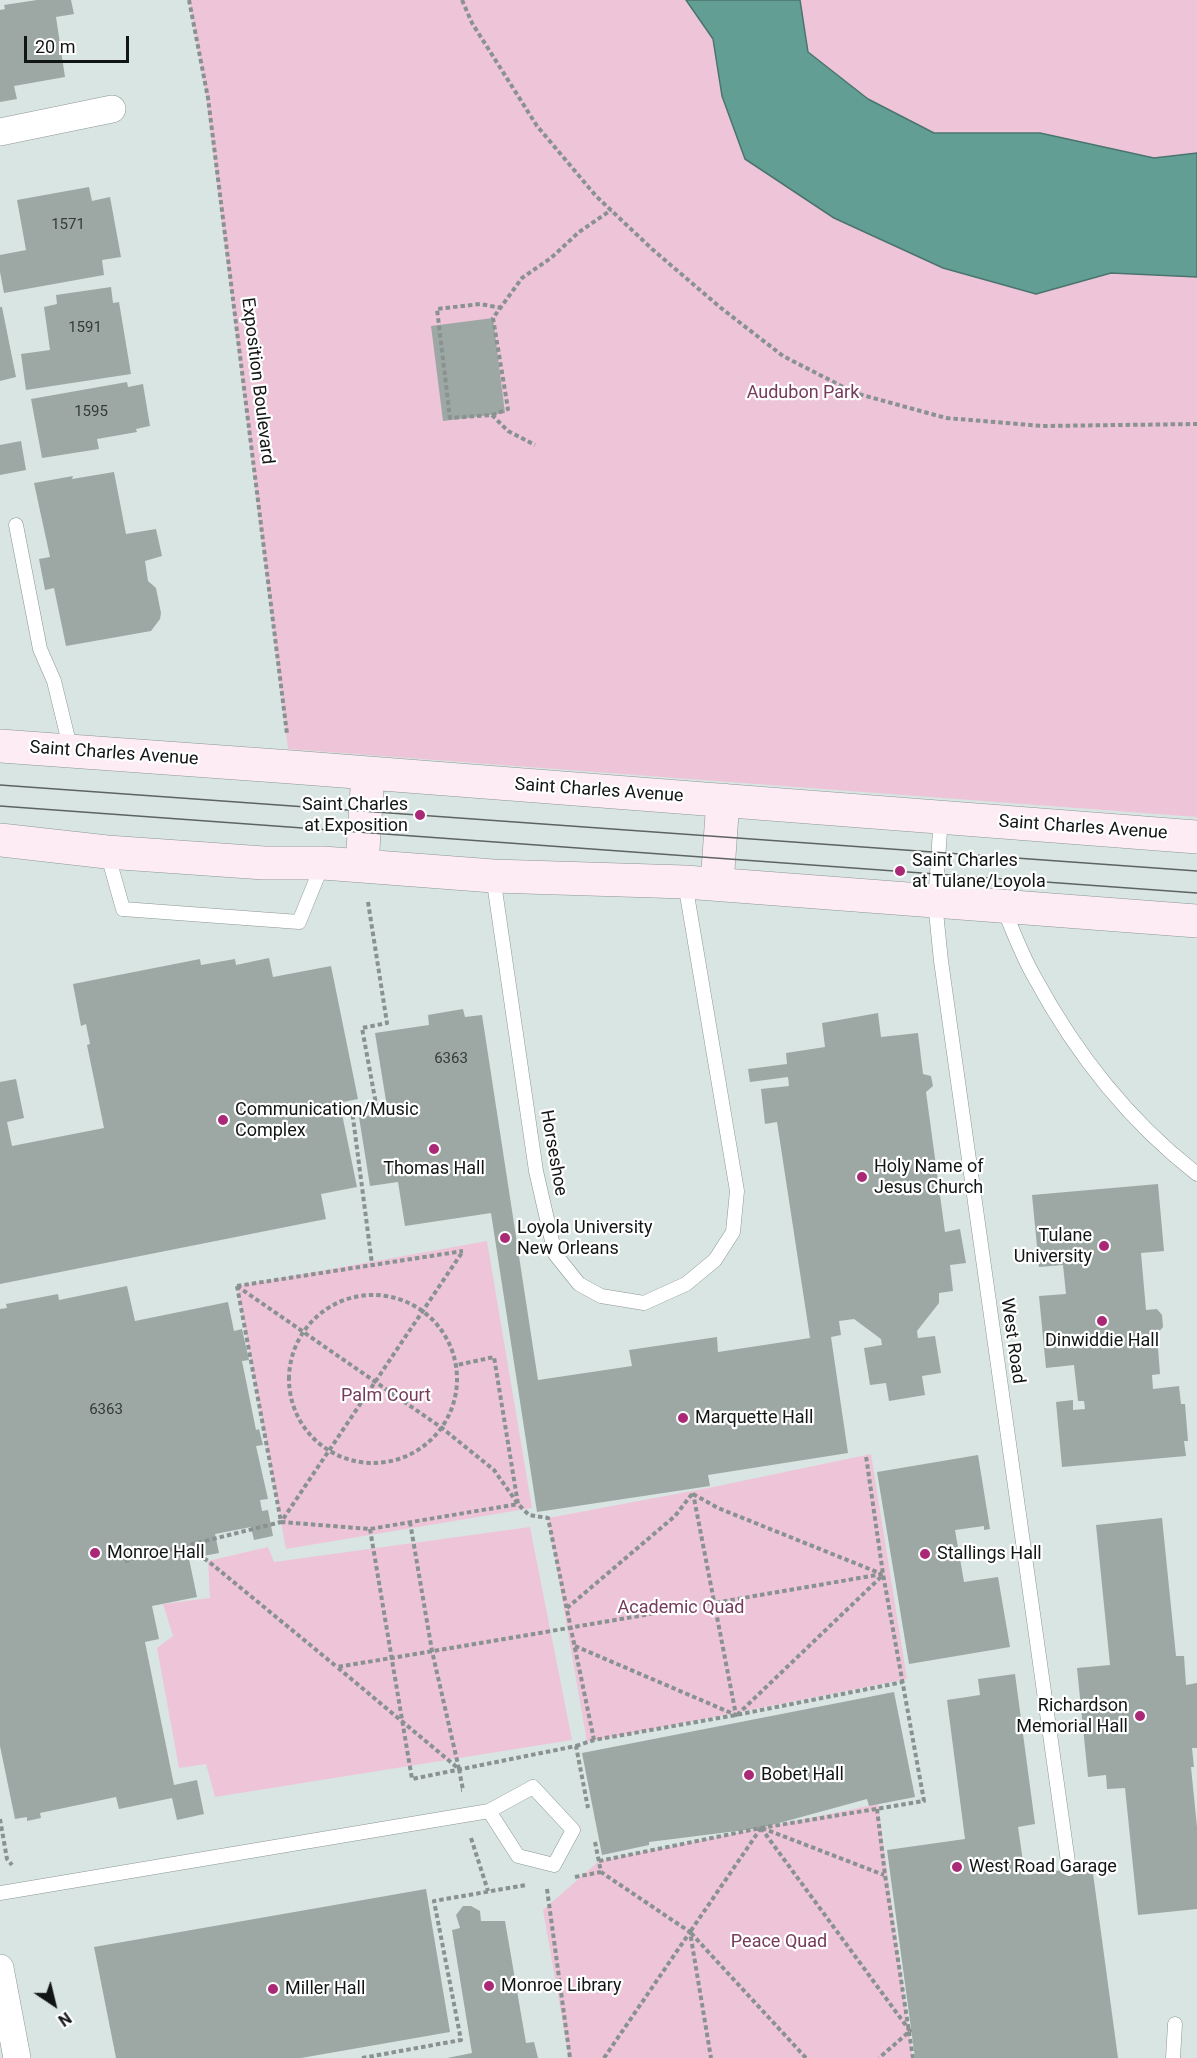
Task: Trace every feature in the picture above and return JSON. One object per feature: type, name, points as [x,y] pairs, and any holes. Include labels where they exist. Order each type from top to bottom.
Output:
[{"type":"main road","name":"Saint Charles Avenue","points":[[0,746],[291,766],[1197,837]]},
{"type":"main road","points":[[362,865],[368,773]]},
{"type":"main road","points":[[717,884],[723,800]]},
{"type":"main road","points":[[0,840],[107,852],[264,863],[323,862],[493,876],[685,882],[1197,921]]},
{"type":"street","points":[[0,132],[112,109]]},
{"type":"street","points":[[0,1968],[17,2058]]},
{"type":"lane","points":[[16,525],[40,649],[54,681],[70,751]]},
{"type":"lane","name":"West Road","points":[[941,817],[935,902],[941,961],[1070,1869]]},
{"type":"lane","points":[[107,852],[123,909],[299,922],[323,862]]},
{"type":"lane","name":"Horseshoe","points":[[493,876],[536,1171],[555,1254],[579,1284],[601,1296],[644,1302],[686,1284],[715,1260],[733,1232],[737,1191],[685,882]]},
{"type":"lane","points":[[1003,907],[1034,977],[1072,1042],[1119,1102],[1173,1156],[1197,1174]]},
{"type":"lane","points":[[0,1893],[489,1811],[533,1787],[573,1830],[554,1865],[518,1856],[489,1811]]},
{"type":"lane","points":[[1173,2058],[1175,2024]]},
{"type":"path","name":"Exposition Boulevard","points":[[189,0],[208,98],[291,766]]},
{"type":"path","points":[[462,0],[472,23],[537,126],[596,196],[652,249],[783,356],[855,393],[946,418],[1042,426],[1197,424]]},
{"type":"path","points":[[502,308],[480,304],[437,309],[450,418],[492,415],[508,409],[493,318],[502,308],[522,278],[551,258],[579,232],[611,210]]},
{"type":"path","points":[[492,415],[508,431],[535,445]]},
{"type":"path","points":[[362,865],[387,1023],[362,1028],[376,1104],[352,1110],[372,1264]]},
{"type":"path","points":[[237,1286],[463,1251],[281,1522]]},
{"type":"path","points":[[237,1286],[442,1428],[494,1470],[518,1504],[529,1515],[548,1518],[594,1740]]},
{"type":"path","points":[[237,1286],[281,1522]]},
{"type":"path","points":[[359,1296],[392,1297],[408,1302],[423,1311],[435,1321],[445,1335],[453,1349],[457,1365],[458,1382],[455,1398],[442,1428],[419,1450],[389,1462],[374,1464],[358,1462],[343,1458],[328,1450],[304,1427],[296,1413],[291,1396],[289,1380],[291,1363],[295,1347],[304,1332],[328,1309],[342,1301],[359,1296]]},
{"type":"path","points":[[457,1365],[494,1357],[518,1504]]},
{"type":"path","points":[[599,1861],[761,1828],[924,1801],[883,1574],[866,1456]]},
{"type":"path","points":[[567,1608],[675,1516],[693,1493]]},
{"type":"path","points":[[693,1493],[718,1508],[883,1574]]},
{"type":"path","points":[[693,1493],[736,1716]]},
{"type":"path","points":[[125,1561],[281,1522],[370,1529],[518,1504]]},
{"type":"path","points":[[410,1522],[432,1651],[459,1769]]},
{"type":"path","points":[[370,1529],[412,1779],[576,1746],[594,1740],[736,1716],[903,1682]]},
{"type":"path","points":[[186,1546],[208,1561],[459,1769]]},
{"type":"path","points":[[337,1667],[883,1574]]},
{"type":"path","points":[[736,1716],[883,1574]]},
{"type":"path","points":[[575,1646],[736,1716]]},
{"type":"path","points":[[576,1746],[590,1815]]},
{"type":"path","points":[[877,1809],[913,2058]]},
{"type":"path","points":[[761,1828],[885,1875]]},
{"type":"path","points":[[604,2058],[761,1828]]},
{"type":"path","points":[[761,1828],[909,2031]]},
{"type":"path","points":[[594,1838],[601,1872]]},
{"type":"path","points":[[568,1878],[601,1872],[690,1932],[806,2058]]},
{"type":"path","points":[[546,1882],[570,2058]]},
{"type":"path","points":[[362,2058],[461,2040],[434,1901],[534,1884]]},
{"type":"path","points":[[690,1932],[711,2058]]},
{"type":"path","points":[[879,2058],[909,2031]]},
{"type":"green space","name":"Audubon Park","points":[[189,0],[1197,0],[1197,817],[288,749],[205,88]]},
{"type":"green space","name":"Palm Court","points":[[487,1241],[532,1508],[286,1549],[237,1286]]},
{"type":"green space","name":"Academic Quad","points":[[871,1454],[907,1679],[587,1742],[548,1518]]},
{"type":"green space","points":[[530,1527],[572,1740],[215,1797],[206,1764],[179,1768],[157,1648],[173,1636],[163,1604],[210,1598],[208,1561],[268,1547],[274,1562]]},
{"type":"green space","name":"Peace Quad","points":[[878,1804],[913,2058],[569,2058],[543,1910],[599,1861]]},
{"type":"shaded area","points":[[686,0],[800,0],[808,52],[868,99],[934,133],[1040,133],[1154,158],[1197,153],[1197,277],[1111,273],[1036,294],[943,268],[834,218],[745,159],[722,96],[713,39]]},
{"type":"building","points":[[37,0],[71,0],[74,14],[56,17],[65,77],[14,86],[17,99],[0,102],[0,10],[5,9],[4,5]]},
{"type":"building","points":[[89,187],[92,201],[110,197],[121,257],[102,260],[104,275],[4,293],[0,255],[26,250],[17,200]]},
{"type":"building","points":[[111,287],[113,303],[119,302],[131,374],[26,390],[21,354],[50,350],[44,307],[57,304],[56,295]]},
{"type":"building","points":[[0,307],[2,307],[16,377],[0,381]]},
{"type":"building","points":[[493,318],[505,413],[443,421],[431,326]]},
{"type":"building","points":[[127,382],[128,387],[143,384],[150,426],[136,429],[137,432],[97,439],[99,449],[42,458],[31,399]]},
{"type":"building","points":[[21,441],[26,470],[0,475],[0,445]]},
{"type":"building","points":[[114,472],[126,534],[156,529],[162,556],[145,561],[148,581],[156,588],[160,619],[151,631],[66,646],[54,588],[45,590],[39,559],[50,557],[34,483]]},
{"type":"building","name":"Communication/Music Complex","points":[[269,958],[273,977],[331,966],[358,1099],[328,1105],[331,1116],[342,1114],[357,1187],[321,1194],[326,1219],[0,1284],[0,1082],[16,1079],[24,1118],[7,1122],[12,1146],[104,1128],[87,1045],[90,1044],[86,1024],[81,1026],[73,984],[200,959],[201,965],[235,959],[236,965]]},
{"type":"building","points":[[463,1009],[465,1017],[482,1015],[538,1380],[632,1366],[629,1350],[717,1337],[718,1352],[810,1338],[777,1122],[765,1124],[761,1089],[789,1086],[788,1077],[750,1082],[748,1069],[787,1064],[786,1053],[825,1047],[822,1023],[878,1013],[881,1037],[918,1033],[923,1074],[931,1076],[933,1086],[926,1092],[945,1232],[960,1229],[966,1263],[950,1265],[953,1291],[939,1293],[939,1303],[917,1331],[918,1338],[935,1336],[941,1373],[922,1376],[925,1395],[889,1401],[886,1383],[870,1385],[864,1348],[882,1345],[881,1339],[854,1319],[839,1321],[841,1335],[831,1337],[848,1453],[708,1475],[710,1486],[537,1512],[491,1213],[405,1226],[398,1182],[370,1186],[359,1117],[388,1113],[375,1033],[429,1025],[428,1015]]},
{"type":"building","name":"Dinwiddie Hall","points":[[1158,1184],[1164,1251],[1141,1253],[1146,1310],[1157,1309],[1162,1315],[1163,1327],[1157,1334],[1160,1374],[1152,1375],[1153,1389],[1179,1386],[1181,1404],[1185,1404],[1188,1441],[1184,1441],[1186,1456],[1062,1467],[1056,1402],[1073,1400],[1073,1410],[1085,1409],[1084,1401],[1078,1401],[1074,1365],[1046,1368],[1039,1296],[1066,1294],[1063,1265],[1039,1267],[1032,1195]]},
{"type":"building","name":"Monroe Hall","points":[[127,1286],[135,1321],[228,1302],[234,1331],[242,1329],[249,1360],[242,1361],[256,1430],[259,1429],[263,1445],[256,1446],[268,1499],[260,1500],[262,1511],[268,1510],[273,1536],[254,1540],[251,1527],[215,1534],[219,1553],[203,1556],[202,1551],[188,1554],[197,1597],[152,1606],[159,1639],[145,1642],[174,1785],[197,1780],[204,1814],[177,1820],[172,1798],[119,1809],[116,1797],[40,1813],[41,1818],[27,1821],[27,1817],[15,1819],[0,1746],[0,1309],[7,1308],[6,1304],[58,1294],[59,1300]]},
{"type":"building","name":"Stallings Hall","points":[[978,1455],[990,1529],[984,1530],[984,1526],[955,1530],[964,1582],[998,1577],[1010,1647],[909,1664],[877,1472]]},
{"type":"building","name":"Richardson Memorial Hall","points":[[1162,1518],[1176,1656],[1184,1656],[1186,1685],[1197,1683],[1197,1748],[1192,1748],[1194,1767],[1191,1767],[1197,1827],[1197,1909],[1138,1915],[1125,1788],[1107,1789],[1106,1775],[1088,1777],[1077,1668],[1110,1665],[1096,1525]]},
{"type":"building","name":"West Road Garage","points":[[1015,1674],[1035,1824],[1018,1827],[1025,1875],[1092,1866],[1118,2058],[915,2058],[887,1850],[965,1839],[947,1700],[980,1695],[978,1679]]},
{"type":"building","name":"Bobet Hall","points":[[894,1692],[915,1797],[869,1806],[867,1799],[761,1828],[649,1842],[649,1845],[602,1855],[582,1753]]},
{"type":"building","name":"Miller Hall","points":[[426,1889],[450,2032],[301,2058],[116,2058],[94,1947]]},
{"type":"building","name":"Monroe Library","points":[[463,1906],[471,1906],[480,1911],[481,1921],[505,1921],[526,2043],[534,2042],[538,2058],[447,2058],[472,2053],[452,1930],[460,1928],[456,1915]]},
{"type":"tram line","points":[[0,785],[1197,871]]},
{"type":"tram line","points":[[0,806],[1197,893]]},
{"type":"place","name":"Saint Charles at Exposition","points":[[420,815]]},
{"type":"place","name":"Saint Charles at Tulane/Loyola","points":[[900,871]]},
{"type":"place","name":"Communication/Music Complex","points":[[223,1120]]},
{"type":"place","name":"Thomas Hall","points":[[434,1149]]},
{"type":"place","name":"Holy Name of Jesus Church","points":[[862,1177]]},
{"type":"place","name":"Loyola University New Orleans","points":[[505,1238]]},
{"type":"place","name":"Tulane University","points":[[1104,1246]]},
{"type":"place","name":"Dinwiddie Hall","points":[[1102,1321]]},
{"type":"place","name":"Marquette Hall","points":[[683,1418]]},
{"type":"place","name":"Monroe Hall","points":[[95,1553]]},
{"type":"place","name":"Stallings Hall","points":[[925,1554]]},
{"type":"place","name":"Richardson Memorial Hall","points":[[1140,1716]]},
{"type":"place","name":"Bobet Hall","points":[[749,1775]]},
{"type":"place","name":"West Road Garage","points":[[957,1867]]},
{"type":"place","name":"Monroe Library","points":[[489,1986]]},
{"type":"place","name":"Miller Hall","points":[[273,1989]]}]
